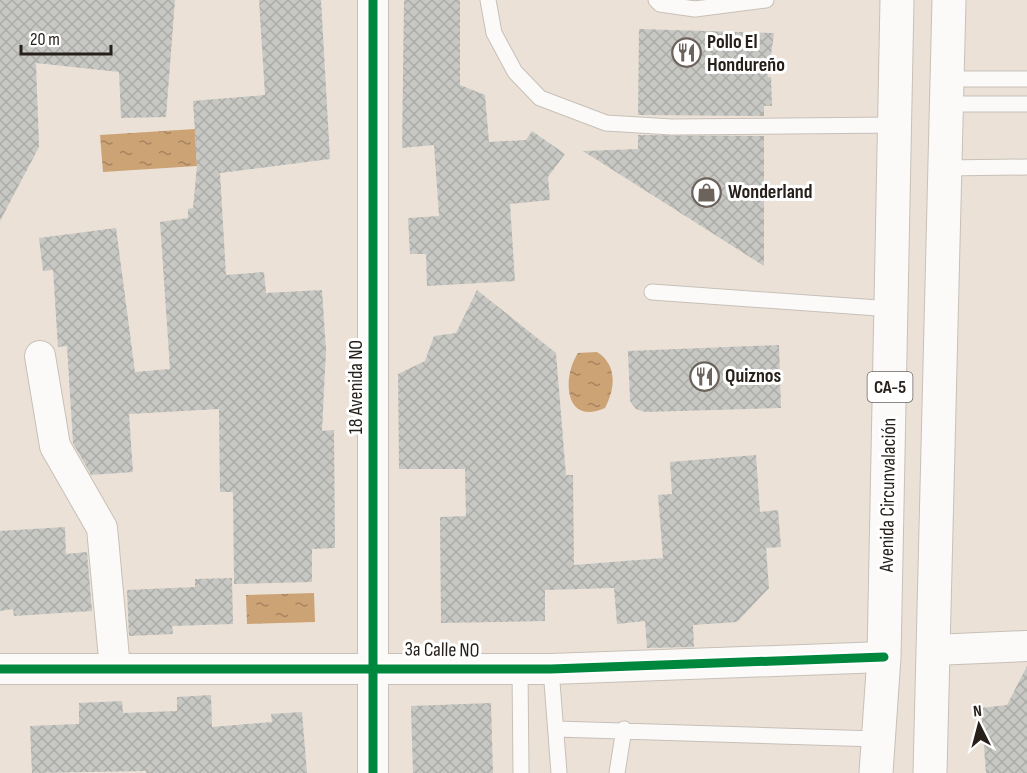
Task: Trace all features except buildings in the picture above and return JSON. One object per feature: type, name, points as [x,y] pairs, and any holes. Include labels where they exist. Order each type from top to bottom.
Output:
[{"type":"highway","name":"Avenida Circunvalación","points":[[876,773],[884,657],[897,0]]},
{"type":"highway","name":"CA-5","points":[[930,773],[949,0]]},
{"type":"street","name":"18 Avenida NO","points":[[373,0],[375,668],[373,773]]},
{"type":"street","points":[[40,356],[55,446],[102,528],[115,669]]},
{"type":"street","points":[[933,650],[1027,646]]},
{"type":"street","name":"3a Calle NO","points":[[0,669],[551,669],[884,657]]},
{"type":"lane","points":[[488,0],[494,33],[515,72],[540,98],[606,123],[672,127],[896,125]]},
{"type":"lane","points":[[656,0],[660,4],[695,9],[766,0]]},
{"type":"lane","points":[[946,91],[1027,79]]},
{"type":"lane","points":[[946,91],[1027,104]]},
{"type":"lane","points":[[945,168],[1027,167]]},
{"type":"lane","points":[[652,292],[892,309]]},
{"type":"lane","points":[[520,669],[521,773]]},
{"type":"lane","points":[[551,669],[559,773]]},
{"type":"lane","points":[[557,729],[624,729],[877,739]]},
{"type":"lane","points":[[617,773],[624,729]]},
{"type":"water","points":[[195,129],[197,166],[103,172],[100,135]]},
{"type":"water","points":[[597,352],[609,364],[613,378],[611,393],[605,408],[591,412],[581,410],[574,405],[570,396],[570,374],[578,353]]},
{"type":"water","points":[[314,593],[315,622],[247,624],[246,595]]},
{"type":"cycle path","points":[[373,0],[373,773]]},
{"type":"cycle path","points":[[0,669],[551,669],[884,657]]},
{"type":"place","name":"Pollo El Hondureño","points":[[686,53]]},
{"type":"place","name":"Wonderland","points":[[707,192]]},
{"type":"place","name":"Quiznos","points":[[704,376]]}]
